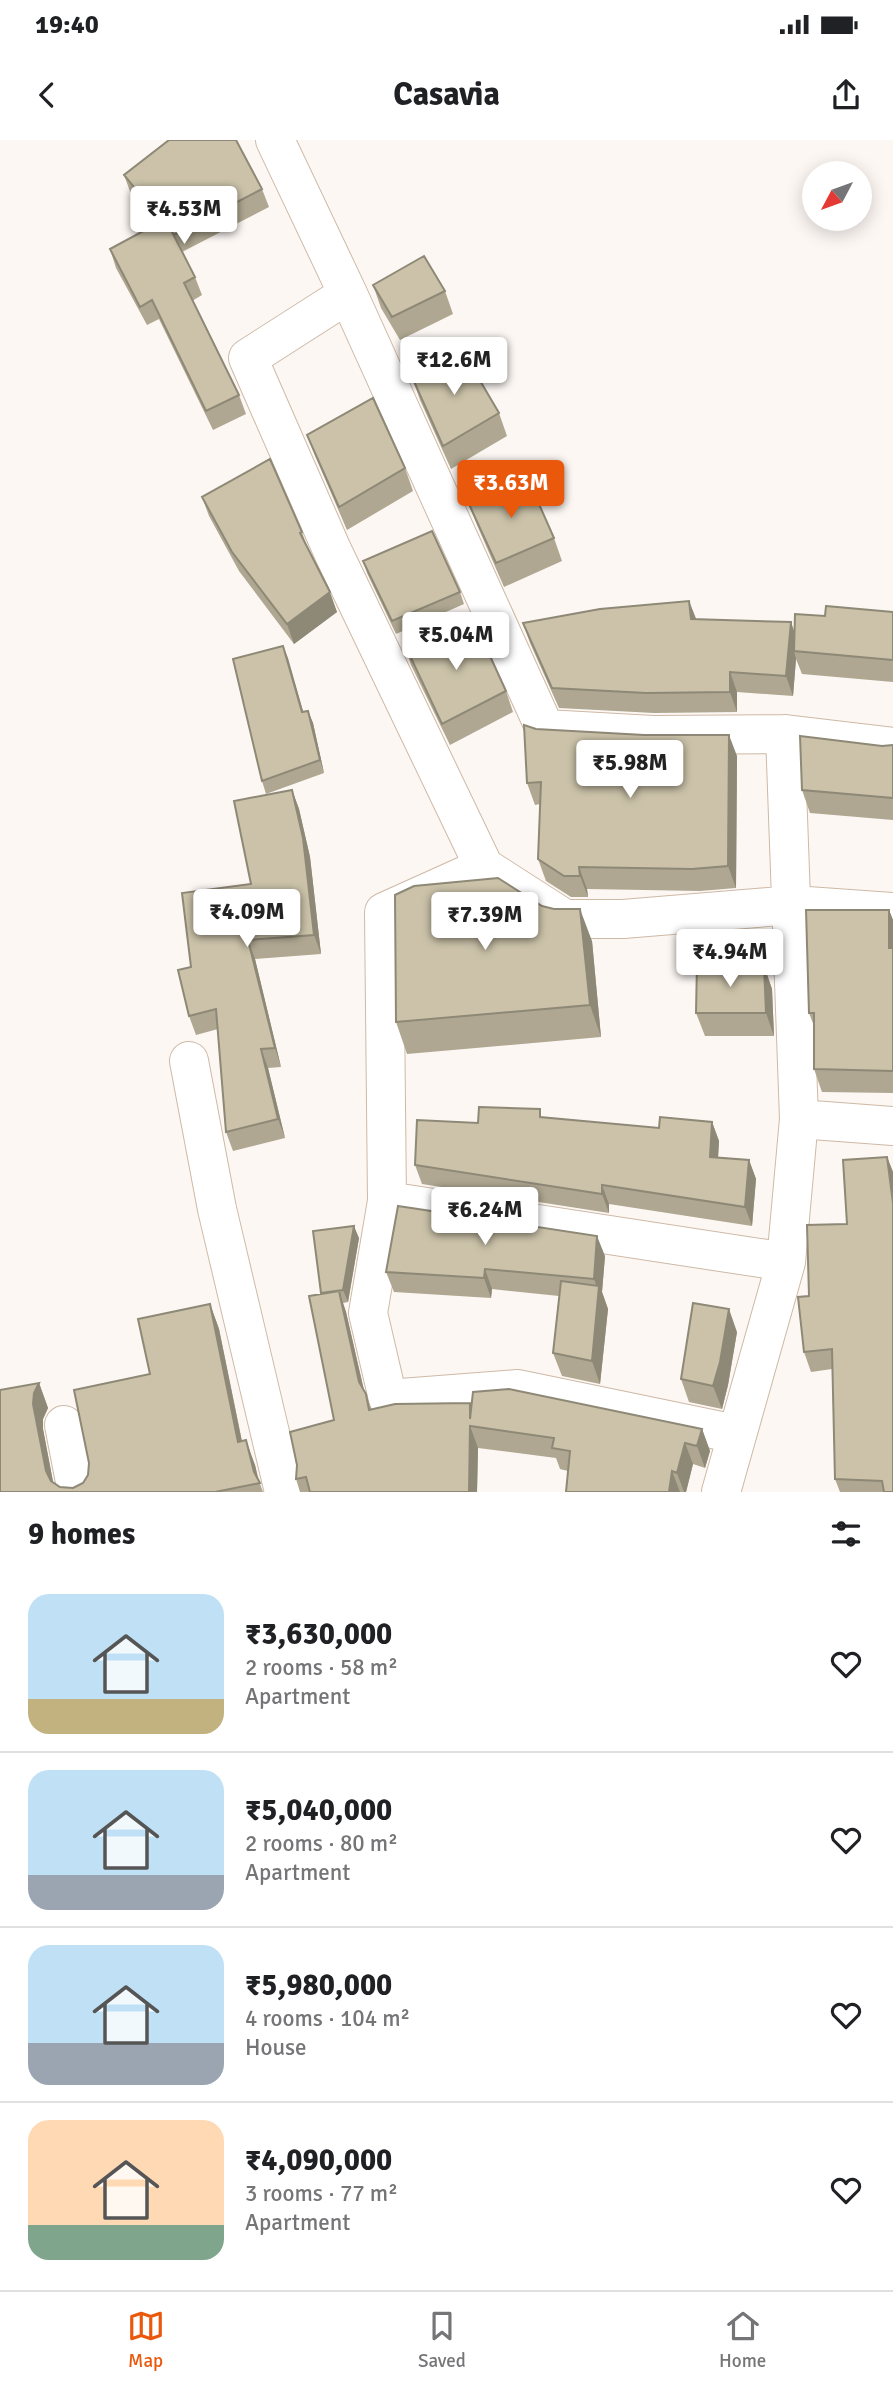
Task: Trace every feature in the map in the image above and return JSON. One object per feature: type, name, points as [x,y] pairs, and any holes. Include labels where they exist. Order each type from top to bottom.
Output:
[{"type":"street","points":[[275,140],[348,294],[545,729],[653,734],[785,734],[893,747]]},
{"type":"street","points":[[348,294],[248,358],[332,550],[484,867],[565,919],[623,919],[793,905],[893,912]]},
{"type":"street","points":[[721,1492],[786,1262],[799,1119],[785,734]]},
{"type":"street","points":[[484,867],[384,912],[387,1201],[368,1313],[388,1399],[518,1389],[736,1434]]},
{"type":"street","points":[[189,1061],[217,1209],[284,1492]]},
{"type":"street","points":[[799,1119],[893,1126]]},
{"type":"street","points":[[387,1201],[786,1262]]},
{"type":"street","points":[[64,1424],[76,1492]]},
{"type":"building","points":[[169,140],[236,140],[262,189],[174,235],[172,232],[195,277],[184,283],[239,395],[206,411],[152,300],[140,307],[110,249],[162,221],[124,175]]},
{"type":"building","points":[[424,256],[445,291],[392,317],[373,285]]},
{"type":"building","points":[[462,350],[499,413],[443,446],[412,377]]},
{"type":"building","points":[[373,398],[405,468],[339,507],[307,435]]},
{"type":"building","points":[[270,459],[302,532],[300,533],[330,592],[287,624],[232,552],[202,497]]},
{"type":"building","points":[[527,477],[554,538],[496,563],[468,502]]},
{"type":"building","points":[[432,531],[460,592],[392,621],[363,561]]},
{"type":"building","points":[[689,601],[691,619],[791,622],[786,676],[730,672],[730,692],[646,693],[552,688],[523,623],[600,609]]},
{"type":"building","points":[[826,606],[893,612],[893,660],[794,651],[795,614],[825,616]]},
{"type":"building","points":[[478,630],[506,691],[442,724],[404,643]]},
{"type":"building","points":[[283,646],[302,712],[308,711],[320,760],[262,781],[233,659]]},
{"type":"building","points":[[524,725],[536,729],[644,735],[729,735],[728,866],[692,869],[579,867],[580,876],[564,876],[538,859],[541,782],[527,783]]},
{"type":"building","points":[[800,736],[893,745],[893,798],[802,790]]},
{"type":"building","points":[[292,790],[303,838],[314,935],[248,940],[275,1048],[261,1049],[278,1119],[226,1132],[216,1009],[189,1016],[178,970],[191,967],[182,893],[251,884],[234,801]]},
{"type":"building","points":[[498,878],[542,906],[580,909],[590,1005],[396,1022],[395,895],[414,886]]},
{"type":"building","points":[[806,910],[889,910],[889,948],[893,948],[893,1071],[814,1069],[814,1013],[809,1013]]},
{"type":"building","points":[[697,962],[764,966],[766,1013],[696,1013]]},
{"type":"building","points":[[479,1107],[540,1109],[540,1117],[659,1128],[660,1117],[712,1122],[710,1157],[749,1160],[745,1207],[602,1185],[602,1194],[415,1165],[417,1120],[478,1123]]},
{"type":"building","points":[[887,1157],[893,1203],[893,1492],[884,1492],[882,1481],[835,1479],[832,1349],[804,1352],[798,1297],[809,1296],[807,1225],[847,1224],[843,1160]]},
{"type":"building","points":[[398,1206],[597,1236],[594,1279],[485,1269],[484,1278],[386,1272]]},
{"type":"building","points":[[354,1226],[343,1290],[321,1293],[313,1231]]},
{"type":"building","points":[[561,1281],[599,1286],[592,1361],[553,1353]]},
{"type":"building","points":[[339,1291],[359,1382],[366,1394],[369,1410],[395,1404],[470,1403],[470,1419],[473,1392],[509,1389],[702,1429],[697,1446],[685,1443],[677,1473],[672,1471],[669,1492],[566,1492],[570,1451],[552,1448],[554,1438],[470,1426],[469,1492],[310,1492],[306,1477],[296,1479],[297,1465],[290,1432],[334,1420],[309,1296]]},
{"type":"building","points":[[693,1303],[729,1309],[713,1386],[681,1379]]},
{"type":"building","points":[[210,1304],[238,1442],[246,1440],[254,1472],[260,1483],[215,1492],[0,1492],[0,1390],[39,1383],[33,1404],[46,1471],[51,1481],[60,1487],[73,1488],[83,1483],[88,1475],[89,1463],[74,1390],[150,1374],[138,1319]]}]
